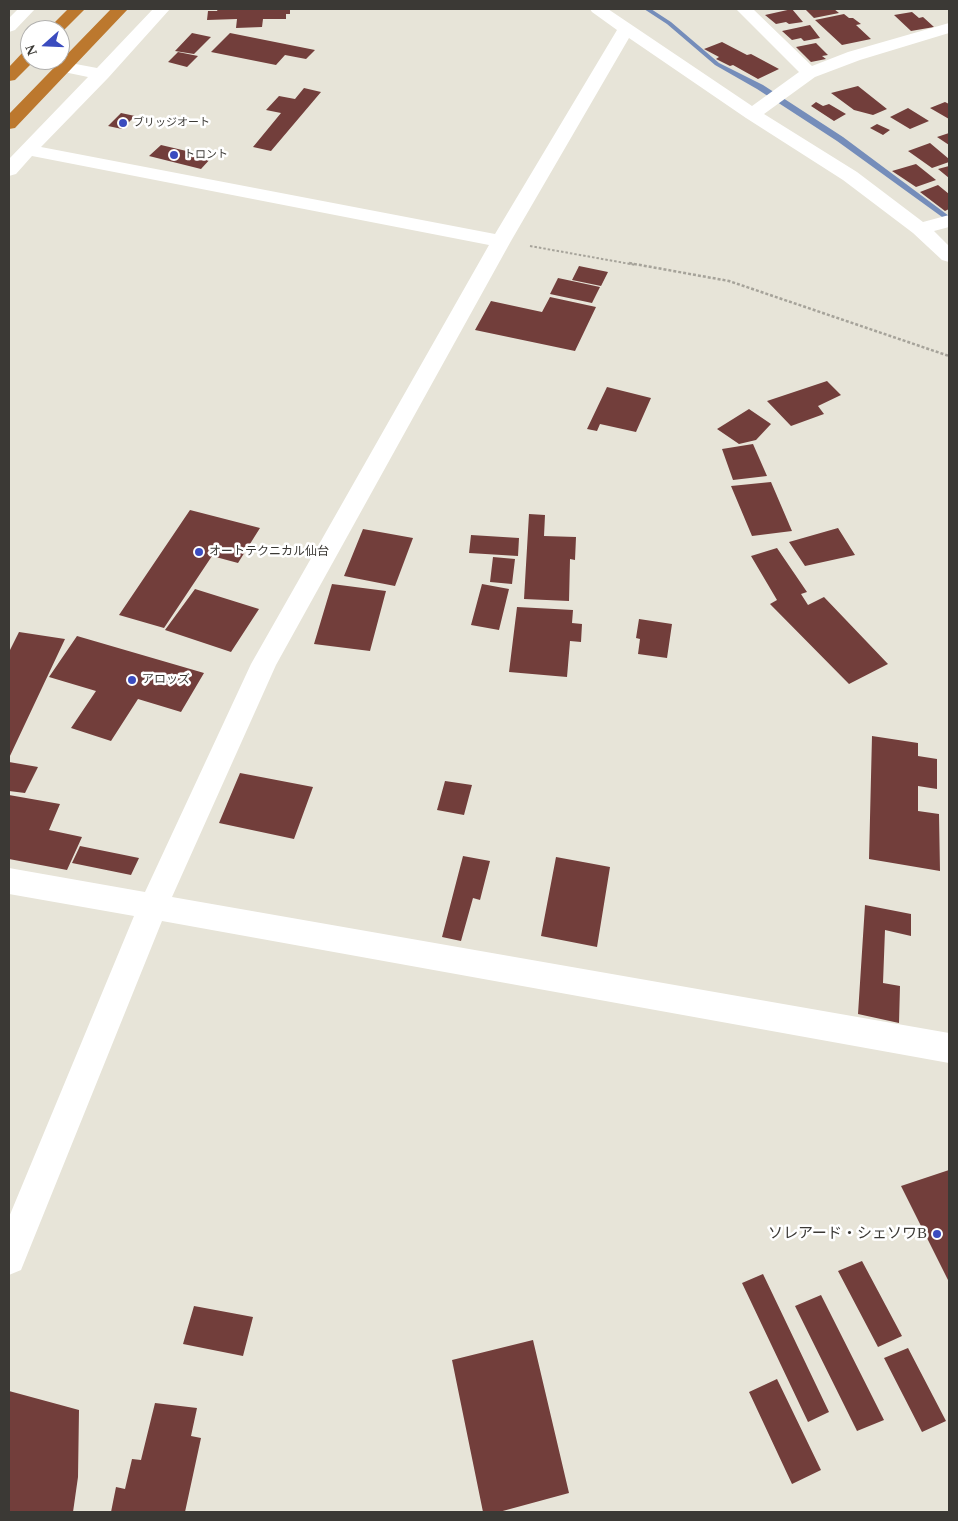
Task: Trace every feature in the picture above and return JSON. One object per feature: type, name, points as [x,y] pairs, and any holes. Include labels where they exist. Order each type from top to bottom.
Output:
[{"type":"highway","points":[[65,20],[77,9]]},
{"type":"highway","points":[[70,62],[120,9]]},
{"type":"highway","points":[[9,76],[20,65]]},
{"type":"highway","points":[[9,124],[62,70]]},
{"type":"street","points":[[9,27],[27,9]]},
{"type":"street","points":[[9,170],[162,9]]},
{"type":"street","points":[[598,9],[752,114],[850,176],[936,225],[949,256]]},
{"type":"street","points":[[744,9],[809,73]]},
{"type":"street","points":[[737,25],[756,22]]},
{"type":"street","points":[[752,114],[809,73],[854,56],[949,28]]},
{"type":"street","points":[[9,1258],[153,906],[264,664],[501,241],[626,29]]},
{"type":"street","points":[[70,68],[102,74]]},
{"type":"street","points":[[29,150],[501,241]]},
{"type":"street","points":[[9,881],[949,1048]]},
{"type":"path","points":[[501,241],[729,281],[949,356]]},
{"type":"building","points":[[218,9],[290,9],[290,14],[286,14],[286,19],[263,19],[262,27],[236,28],[237,19],[207,20],[208,11],[217,11]]},
{"type":"building","points":[[792,9],[803,22],[776,24],[765,15]]},
{"type":"building","points":[[805,9],[834,9],[839,13],[814,18]]},
{"type":"building","points":[[912,12],[919,18],[923,17],[934,27],[911,31],[894,15]]},
{"type":"building","points":[[844,14],[861,24],[856,25],[871,39],[842,45],[815,20]]},
{"type":"building","points":[[810,25],[820,38],[804,41],[801,38],[792,40],[782,31]]},
{"type":"building","points":[[192,33],[211,37],[194,54],[175,51]]},
{"type":"building","points":[[230,33],[315,50],[306,59],[285,55],[276,65],[211,52]]},
{"type":"building","points":[[722,42],[747,55],[751,54],[779,69],[758,79],[733,65],[730,66],[716,59],[719,57],[704,49]]},
{"type":"building","points":[[816,43],[828,55],[822,56],[826,59],[811,62],[796,47]]},
{"type":"building","points":[[178,52],[198,56],[187,67],[168,62]]},
{"type":"building","points":[[858,86],[887,109],[873,115],[854,110],[831,93]]},
{"type":"building","points":[[304,88],[321,92],[271,151],[253,147],[281,113],[266,110],[279,96],[295,99]]},
{"type":"building","points":[[816,102],[823,106],[829,104],[846,114],[834,121],[811,106]]},
{"type":"building","points":[[945,102],[949,104],[949,119],[930,108]]},
{"type":"building","points":[[908,108],[929,121],[910,129],[890,117]]},
{"type":"building","points":[[121,113],[135,116],[122,129],[108,126]]},
{"type":"building","points":[[877,124],[890,130],[883,135],[870,128]]},
{"type":"building","points":[[949,133],[949,145],[937,137]]},
{"type":"building","points":[[930,143],[949,159],[949,162],[932,168],[908,151]]},
{"type":"building","points":[[161,145],[212,157],[201,169],[149,156]]},
{"type":"building","points":[[916,164],[936,180],[916,187],[892,171]]},
{"type":"building","points":[[949,166],[949,178],[938,169]]},
{"type":"building","points":[[938,185],[949,194],[949,209],[945,211],[920,192]]},
{"type":"building","points":[[579,266],[608,272],[601,286],[572,280]]},
{"type":"building","points":[[558,278],[600,287],[592,303],[550,294]]},
{"type":"building","points":[[550,297],[596,307],[575,351],[475,330],[491,301],[542,312]]},
{"type":"building","points":[[827,381],[841,395],[818,406],[824,414],[791,426],[767,401]]},
{"type":"building","points":[[607,387],[651,398],[636,432],[600,424],[597,431],[587,429]]},
{"type":"building","points":[[749,409],[771,424],[756,440],[739,444],[717,429]]},
{"type":"building","points":[[753,444],[767,476],[733,480],[722,449]]},
{"type":"building","points":[[771,482],[792,531],[752,536],[731,486]]},
{"type":"building","points":[[190,510],[260,528],[238,563],[212,556],[164,628],[119,615]]},
{"type":"building","points":[[529,514],[545,515],[544,536],[576,537],[575,560],[570,559],[569,601],[524,599]]},
{"type":"building","points":[[838,528],[855,555],[805,566],[789,542]]},
{"type":"building","points":[[363,529],[413,538],[395,586],[344,576]]},
{"type":"building","points":[[471,535],[519,538],[518,556],[469,553]]},
{"type":"building","points":[[777,548],[807,592],[801,594],[808,605],[824,597],[888,664],[849,684],[770,604],[777,600],[751,556]]},
{"type":"building","points":[[493,557],[515,559],[512,584],[490,582]]},
{"type":"building","points":[[332,584],[386,591],[370,651],[314,644]]},
{"type":"building","points":[[482,584],[509,589],[499,630],[471,625]]},
{"type":"building","points":[[195,589],[259,609],[231,652],[165,630]]},
{"type":"building","points":[[517,607],[573,610],[572,623],[582,624],[581,642],[570,641],[567,677],[509,672]]},
{"type":"building","points":[[639,619],[672,624],[667,658],[638,654],[640,639],[636,638]]},
{"type":"building","points":[[19,632],[65,639],[9,758],[9,652]]},
{"type":"building","points":[[77,636],[204,673],[181,712],[138,699],[111,741],[71,728],[96,691],[49,677]]},
{"type":"building","points":[[872,736],[918,743],[918,756],[937,759],[937,789],[918,786],[918,811],[939,814],[940,871],[869,859]]},
{"type":"building","points":[[9,762],[38,767],[25,793],[9,791]]},
{"type":"building","points":[[240,773],[313,787],[294,839],[219,823]]},
{"type":"building","points":[[445,781],[472,785],[464,815],[437,810]]},
{"type":"building","points":[[9,795],[60,804],[49,830],[82,837],[67,870],[9,859]]},
{"type":"building","points":[[80,846],[139,858],[131,875],[72,863]]},
{"type":"building","points":[[463,856],[490,861],[480,900],[473,898],[461,941],[442,937]]},
{"type":"building","points":[[556,857],[610,867],[597,947],[541,936]]},
{"type":"building","points":[[865,905],[911,914],[911,936],[885,930],[883,983],[900,986],[899,1023],[858,1014]]},
{"type":"building","name":"ソレアード・シェソワB","points":[[949,1170],[949,1282],[901,1186]]},
{"type":"building","points":[[862,1261],[902,1336],[878,1347],[838,1271]]},
{"type":"building","points":[[763,1274],[829,1412],[808,1422],[742,1283]]},
{"type":"building","points":[[821,1295],[884,1420],[857,1431],[795,1306]]},
{"type":"building","points":[[194,1306],[253,1317],[243,1356],[183,1344]]},
{"type":"building","points":[[533,1340],[569,1493],[499,1512],[483,1512],[452,1360]]},
{"type":"building","points":[[908,1348],[946,1421],[922,1432],[884,1358]]},
{"type":"building","points":[[777,1379],[821,1470],[792,1484],[749,1392]]},
{"type":"building","points":[[9,1391],[79,1410],[78,1477],[73,1512],[9,1512]]},
{"type":"building","points":[[155,1403],[197,1408],[191,1436],[201,1438],[185,1512],[111,1512],[116,1487],[125,1489],[132,1459],[141,1460]]},
{"type":"waterway","points":[[647,9],[669,23],[717,64],[760,87],[840,139],[949,220]]},
{"type":"place","name":"ブリッジオート","points":[[123,123]]},
{"type":"place","name":"トロント","points":[[174,155]]},
{"type":"place","name":"オートテクニカル仙台","points":[[199,552]]},
{"type":"place","name":"アロッズ","points":[[132,680]]},
{"type":"place","name":"ソレアード・シェソワB","points":[[937,1234]]}]
